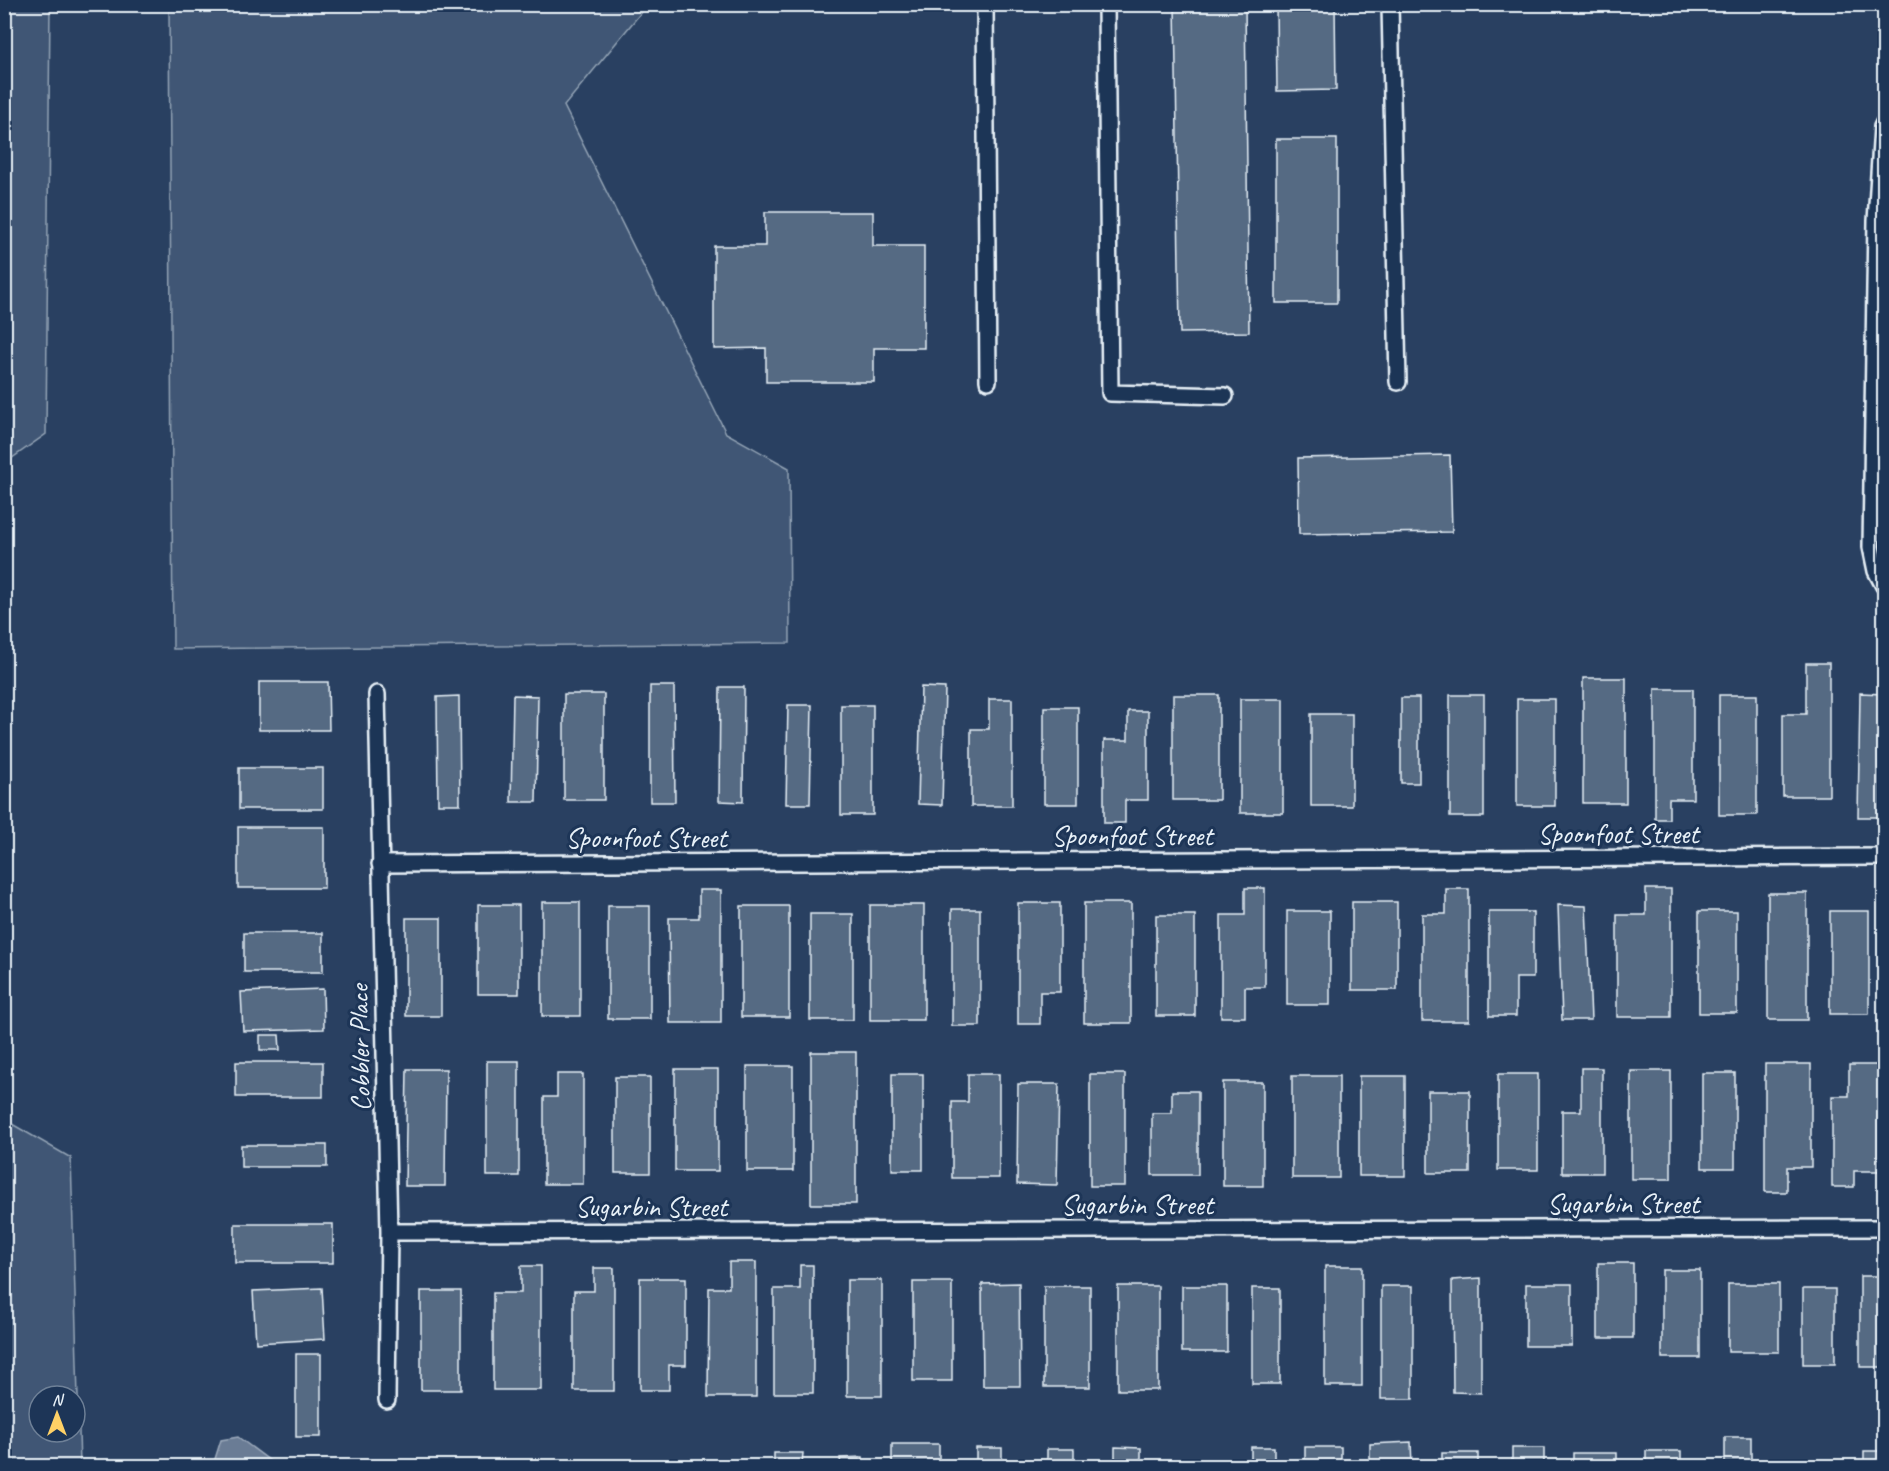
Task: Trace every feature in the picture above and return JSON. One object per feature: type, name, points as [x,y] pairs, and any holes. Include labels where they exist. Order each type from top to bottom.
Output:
[{"type":"lane","points":[[985,4],[988,381]]},
{"type":"lane","points":[[1106,4],[1110,393],[1225,396]]},
{"type":"lane","points":[[1390,4],[1398,382]]},
{"type":"lane","points":[[1884,123],[1882,127],[1871,547],[1876,571],[1884,586]]},
{"type":"lane","name":"Cobbler Place","points":[[377,694],[389,1232],[387,1400]]},
{"type":"lane","name":"Spoonfoot Street","points":[[380,864],[1884,857]]},
{"type":"lane","name":"Sugarbin Street","points":[[389,1232],[1884,1228]]},
{"type":"shaded area","points":[[5,4],[50,5],[46,434],[5,463]]},
{"type":"shaded area","points":[[169,5],[674,5],[644,9],[564,106],[726,433],[789,468],[790,643],[173,649]]},
{"type":"shaded area","points":[[5,1120],[71,1158],[78,1384],[27,1384],[27,1444],[79,1444],[80,1466],[5,1466]]},
{"type":"shaded area","points":[[238,1437],[277,1466],[220,1466],[214,1462],[221,1440]]},
{"type":"building","points":[[1175,4],[1245,4],[1249,332],[1180,333]]},
{"type":"building","points":[[1276,4],[1335,4],[1336,90],[1277,91]]},
{"type":"building","points":[[1276,139],[1337,139],[1337,303],[1276,303]]},
{"type":"building","points":[[765,212],[873,212],[873,246],[924,246],[924,348],[874,348],[874,382],[766,382],[766,348],[714,349],[714,246],[765,246]]},
{"type":"building","points":[[1450,455],[1452,532],[1299,534],[1298,458]]},
{"type":"building","points":[[1806,663],[1829,663],[1829,796],[1783,796],[1783,714],[1806,714]]},
{"type":"building","points":[[1583,678],[1626,678],[1626,803],[1583,803]]},
{"type":"building","points":[[259,682],[328,682],[329,730],[259,730]]},
{"type":"building","points":[[650,686],[674,686],[675,802],[650,802]]},
{"type":"building","points":[[720,687],[744,687],[743,802],[719,801]]},
{"type":"building","points":[[921,687],[945,688],[942,805],[918,804]]},
{"type":"building","points":[[1655,689],[1693,689],[1693,799],[1669,799],[1669,819],[1655,819]]},
{"type":"building","points":[[1860,693],[1884,694],[1884,817],[1858,817]]},
{"type":"building","points":[[564,694],[604,694],[604,800],[564,800]]},
{"type":"building","points":[[513,695],[538,696],[536,802],[511,802]]},
{"type":"building","points":[[1173,695],[1219,695],[1219,800],[1173,800]]},
{"type":"building","points":[[1450,695],[1484,695],[1484,817],[1450,817]]},
{"type":"building","points":[[1719,695],[1757,695],[1757,815],[1719,815]]},
{"type":"building","points":[[459,696],[460,804],[438,804],[437,697]]},
{"type":"building","points":[[1401,698],[1419,698],[1419,783],[1401,783]]},
{"type":"building","points":[[989,699],[1012,699],[1012,806],[971,806],[971,729],[989,729]]},
{"type":"building","points":[[1240,699],[1283,699],[1283,813],[1240,813]]},
{"type":"building","points":[[1517,699],[1555,699],[1555,806],[1517,806]]},
{"type":"building","points":[[788,705],[812,705],[810,804],[786,804]]},
{"type":"building","points":[[841,705],[873,705],[873,815],[841,815]]},
{"type":"building","points":[[1044,707],[1078,707],[1078,804],[1044,804]]},
{"type":"building","points":[[1128,711],[1148,711],[1148,800],[1125,800],[1125,823],[1104,823],[1104,740],[1128,740]]},
{"type":"building","points":[[1311,714],[1352,714],[1352,806],[1311,806]]},
{"type":"building","points":[[239,768],[323,768],[323,809],[239,809]]},
{"type":"building","points":[[238,827],[324,827],[324,888],[238,888]]},
{"type":"building","points":[[1245,888],[1265,888],[1265,987],[1245,987],[1245,1017],[1221,1017],[1221,915],[1245,915]]},
{"type":"building","points":[[1446,889],[1469,889],[1469,1021],[1422,1021],[1422,914],[1446,914]]},
{"type":"building","points":[[1646,889],[1671,889],[1671,1017],[1617,1017],[1617,915],[1646,915]]},
{"type":"building","points":[[699,890],[721,890],[721,1023],[670,1023],[669,918],[699,918]]},
{"type":"building","points":[[1768,893],[1807,893],[1807,1020],[1768,1020]]},
{"type":"building","points":[[542,902],[580,902],[580,1016],[542,1016]]},
{"type":"building","points":[[1352,902],[1397,902],[1397,990],[1352,990]]},
{"type":"building","points":[[1018,903],[1060,903],[1060,992],[1040,992],[1040,1024],[1018,1024]]},
{"type":"building","points":[[1084,903],[1131,903],[1131,1023],[1084,1023]]},
{"type":"building","points":[[478,905],[519,905],[519,994],[478,994]]},
{"type":"building","points":[[870,905],[924,905],[924,1020],[870,1020]]},
{"type":"building","points":[[1558,905],[1586,906],[1591,1020],[1562,1020]]},
{"type":"building","points":[[608,906],[650,906],[650,1019],[608,1019]]},
{"type":"building","points":[[741,906],[789,906],[789,1017],[741,1017]]},
{"type":"building","points":[[952,909],[980,909],[980,1026],[952,1026]]},
{"type":"building","points":[[1287,911],[1330,911],[1330,1005],[1287,1005]]},
{"type":"building","points":[[1699,911],[1737,911],[1737,1013],[1699,1013]]},
{"type":"building","points":[[1830,911],[1869,911],[1869,1014],[1830,1014]]},
{"type":"building","points":[[1489,912],[1533,912],[1533,978],[1516,978],[1516,1016],[1489,1016]]},
{"type":"building","points":[[810,914],[853,914],[853,1020],[810,1020]]},
{"type":"building","points":[[1156,915],[1195,915],[1195,1016],[1156,1016]]},
{"type":"building","points":[[406,918],[441,918],[441,1016],[406,1016]]},
{"type":"building","points":[[244,933],[323,933],[323,972],[244,972]]},
{"type":"building","points":[[323,989],[324,1029],[243,1031],[241,992]]},
{"type":"building","points":[[260,1035],[279,1035],[280,1050],[260,1050]]},
{"type":"building","points":[[811,1052],[856,1052],[856,1204],[811,1204]]},
{"type":"building","points":[[487,1061],[519,1061],[519,1176],[487,1176]]},
{"type":"building","points":[[236,1062],[323,1062],[323,1097],[236,1097]]},
{"type":"building","points":[[1765,1064],[1811,1064],[1811,1167],[1787,1167],[1787,1192],[1765,1192]]},
{"type":"building","points":[[1849,1065],[1880,1065],[1880,1171],[1854,1171],[1854,1187],[1832,1187],[1832,1096],[1849,1096]]},
{"type":"building","points":[[747,1066],[793,1066],[793,1171],[747,1171]]},
{"type":"building","points":[[1581,1068],[1602,1068],[1602,1173],[1562,1173],[1562,1111],[1581,1111]]},
{"type":"building","points":[[407,1069],[446,1069],[445,1186],[405,1186]]},
{"type":"building","points":[[675,1069],[718,1069],[718,1171],[675,1171]]},
{"type":"building","points":[[1631,1071],[1671,1071],[1671,1179],[1631,1179]]},
{"type":"building","points":[[1702,1073],[1735,1073],[1735,1168],[1702,1168]]},
{"type":"building","points":[[557,1074],[583,1074],[583,1184],[544,1184],[544,1097],[557,1097]]},
{"type":"building","points":[[892,1074],[923,1074],[923,1170],[892,1170]]},
{"type":"building","points":[[968,1074],[999,1074],[999,1178],[952,1178],[952,1102],[968,1102]]},
{"type":"building","points":[[1090,1074],[1125,1074],[1125,1186],[1090,1186]]},
{"type":"building","points":[[1498,1074],[1538,1074],[1538,1170],[1498,1170]]},
{"type":"building","points":[[1292,1076],[1339,1076],[1339,1178],[1292,1178]]},
{"type":"building","points":[[1359,1076],[1405,1076],[1405,1176],[1359,1176]]},
{"type":"building","points":[[615,1077],[650,1077],[650,1173],[615,1173]]},
{"type":"building","points":[[1223,1082],[1263,1082],[1263,1186],[1223,1186]]},
{"type":"building","points":[[1018,1084],[1059,1084],[1057,1185],[1017,1184]]},
{"type":"building","points":[[1172,1091],[1198,1091],[1198,1175],[1152,1175],[1152,1113],[1172,1113]]},
{"type":"building","points":[[1428,1091],[1470,1091],[1470,1173],[1428,1173]]},
{"type":"building","points":[[241,1145],[327,1145],[327,1167],[241,1167]]},
{"type":"building","points":[[235,1224],[333,1224],[333,1263],[235,1263]]},
{"type":"building","points":[[729,1262],[756,1262],[756,1397],[708,1397],[709,1288],[729,1288]]},
{"type":"building","points":[[1598,1263],[1633,1263],[1633,1338],[1598,1338]]},
{"type":"building","points":[[800,1265],[813,1265],[813,1393],[774,1393],[774,1289],[800,1289]]},
{"type":"building","points":[[521,1266],[541,1266],[541,1390],[493,1390],[493,1293],[521,1293]]},
{"type":"building","points":[[1325,1266],[1362,1266],[1362,1386],[1325,1386]]},
{"type":"building","points":[[594,1268],[614,1268],[614,1391],[574,1391],[574,1291],[594,1291]]},
{"type":"building","points":[[1662,1270],[1700,1270],[1700,1358],[1662,1358]]},
{"type":"building","points":[[1860,1276],[1884,1276],[1884,1367],[1860,1367]]},
{"type":"building","points":[[640,1278],[686,1278],[686,1365],[669,1365],[669,1390],[640,1390]]},
{"type":"building","points":[[1481,1278],[1481,1393],[1453,1392],[1452,1280]]},
{"type":"building","points":[[847,1280],[882,1280],[882,1396],[847,1396]]},
{"type":"building","points":[[913,1282],[952,1282],[952,1381],[913,1381]]},
{"type":"building","points":[[1019,1283],[1020,1386],[983,1386],[982,1284]]},
{"type":"building","points":[[1526,1284],[1572,1284],[1572,1346],[1526,1346]]},
{"type":"building","points":[[1728,1284],[1779,1284],[1779,1352],[1728,1352]]},
{"type":"building","points":[[1044,1286],[1090,1286],[1090,1387],[1044,1387]]},
{"type":"building","points":[[1118,1286],[1158,1286],[1158,1390],[1118,1390]]},
{"type":"building","points":[[1182,1286],[1227,1286],[1227,1352],[1182,1352]]},
{"type":"building","points":[[1381,1286],[1413,1286],[1413,1399],[1381,1399]]},
{"type":"building","points":[[322,1288],[325,1339],[256,1343],[253,1291]]},
{"type":"building","points":[[1252,1288],[1280,1288],[1280,1384],[1252,1384]]},
{"type":"building","points":[[1803,1289],[1835,1289],[1835,1364],[1803,1364]]},
{"type":"building","points":[[421,1291],[461,1291],[461,1390],[421,1390]]},
{"type":"building","points":[[296,1354],[321,1354],[321,1437],[296,1437]]},
{"type":"building","points":[[1725,1437],[1751,1437],[1751,1466],[1725,1466]]},
{"type":"building","points":[[1411,1442],[1412,1466],[1370,1466],[1370,1444]]},
{"type":"building","points":[[892,1444],[939,1444],[939,1466],[892,1466]]},
{"type":"building","points":[[1115,1447],[1141,1448],[1141,1466],[1115,1466]]},
{"type":"building","points":[[1251,1447],[1274,1447],[1274,1466],[1251,1466]]},
{"type":"building","points":[[1305,1447],[1341,1447],[1341,1466],[1305,1466]]},
{"type":"building","points":[[976,1448],[1002,1448],[1002,1466],[976,1466]]},
{"type":"building","points":[[1512,1448],[1544,1448],[1544,1466],[1512,1466]]},
{"type":"building","points":[[1047,1449],[1074,1449],[1074,1466],[1047,1466]]},
{"type":"building","points":[[1646,1451],[1681,1451],[1681,1466],[1646,1466]]},
{"type":"building","points":[[1864,1451],[1884,1451],[1884,1466],[1864,1466]]},
{"type":"building","points":[[774,1453],[803,1453],[802,1466],[774,1466]]},
{"type":"building","points":[[1442,1453],[1478,1453],[1478,1466],[1442,1466]]},
{"type":"building","points":[[1573,1453],[1617,1453],[1617,1466],[1573,1466]]},
{"type":"building","points":[[863,1457],[864,1466],[841,1466],[840,1458]]}]
